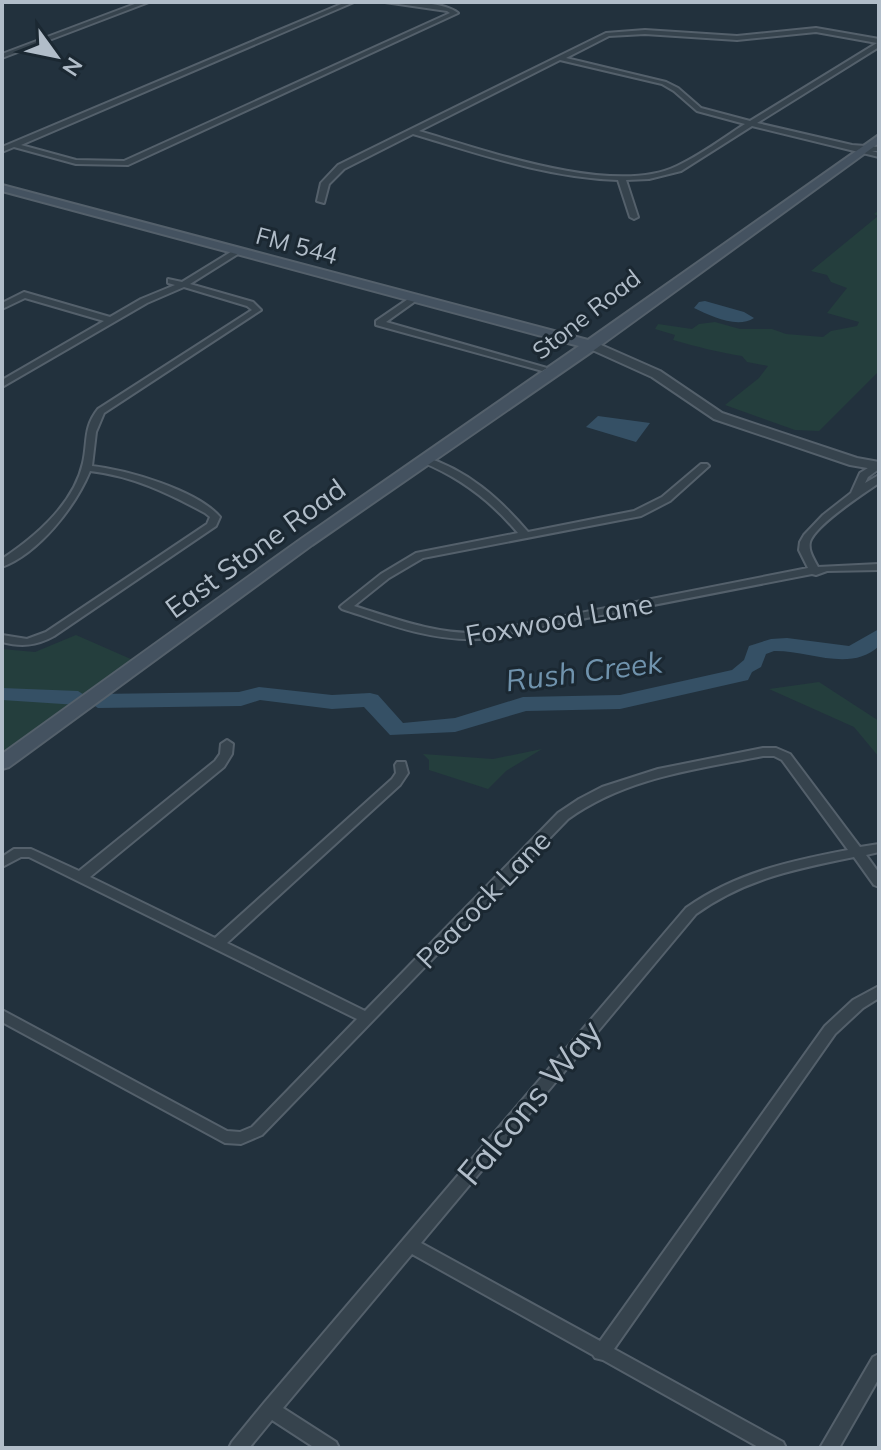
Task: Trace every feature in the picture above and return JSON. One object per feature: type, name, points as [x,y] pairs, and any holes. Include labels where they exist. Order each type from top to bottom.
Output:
[{"type":"main road","name":"Stone Road","points":[[868,150],[879,127]]},
{"type":"main road","name":"Stone Road","points":[[541,373],[584,346],[794,194],[868,150],[879,138]]},
{"type":"main road","name":"FM 544","points":[[2,188],[227,253]]},
{"type":"main road","name":"FM 544","points":[[2,196],[584,346]]},
{"type":"main road","name":"East Stone Road","points":[[2,763],[541,373]]},
{"type":"street","points":[[2,56],[146,2]]},
{"type":"street","points":[[2,150],[351,2]]},
{"type":"street","points":[[14,145],[76,162],[125,163],[454,11],[388,2]]},
{"type":"street","points":[[321,201],[325,183],[336,171],[600,37],[635,31],[737,38],[816,30],[879,42]]},
{"type":"street","points":[[412,131],[580,176],[622,180],[658,176],[678,169],[879,42]]},
{"type":"street","points":[[559,58],[674,86],[687,104],[698,110],[868,150]]},
{"type":"street","points":[[2,159],[26,148],[46,131]]},
{"type":"street","points":[[622,180],[634,217]]},
{"type":"street","points":[[2,384],[144,301],[171,281],[227,253]]},
{"type":"street","points":[[144,301],[182,285],[227,253]]},
{"type":"street","points":[[2,564],[39,535],[60,513],[87,468],[90,428],[101,411],[257,310],[250,304],[171,281]]},
{"type":"street","points":[[2,306],[24,295],[111,320]]},
{"type":"street","points":[[412,301],[379,323],[541,373]]},
{"type":"street","points":[[584,346],[659,378],[718,416],[877,469],[856,493],[811,532],[805,542],[805,552],[816,572]]},
{"type":"street","points":[[420,463],[463,479],[494,499],[525,535]]},
{"type":"street","name":"Foxwood Lane","points":[[704,466],[666,499],[637,514],[420,555],[385,576],[346,607],[432,635],[479,636],[840,567],[879,567]]},
{"type":"street","points":[[2,638],[18,643],[36,642],[211,526],[215,517],[149,480],[132,474],[87,468]]},
{"type":"street","points":[[81,877],[220,764],[227,744]]},
{"type":"street","name":"Peacock Lane","points":[[2,1015],[225,1137],[241,1138],[257,1131],[563,816],[584,800],[633,781],[763,752],[776,752],[786,757],[857,853]]},
{"type":"street","points":[[217,944],[396,782],[402,773],[401,765]]},
{"type":"street","name":"Falcons Way","points":[[238,1448],[691,911],[732,884],[879,848]]},
{"type":"street","points":[[2,863],[19,852],[31,853],[367,1018]]},
{"type":"street","points":[[857,853],[879,882]]},
{"type":"street","points":[[601,1353],[830,1030],[858,1004],[879,991]]},
{"type":"street","points":[[409,1244],[777,1448]]},
{"type":"street","points":[[829,1448],[879,1362]]},
{"type":"street","points":[[270,1409],[330,1448]]},
{"type":"green space","points":[[879,210],[879,371],[819,431],[795,430],[725,405],[759,378],[768,366],[747,362],[742,356],[673,340],[675,335],[655,329],[658,324],[692,329],[699,324],[715,322],[740,329],[772,329],[786,334],[823,337],[831,331],[857,326],[859,322],[827,313],[847,288],[831,282],[827,275],[811,271],[878,216],[874,214]]},
{"type":"green space","points":[[76,635],[133,660],[2,754],[2,649],[35,652]]},
{"type":"green space","points":[[819,682],[879,721],[879,757],[854,727],[769,689]]},
{"type":"green space","points":[[542,749],[506,771],[488,789],[429,770],[429,760],[423,754],[493,759]]},
{"type":"water","points":[[705,301],[754,318],[732,322],[694,308]]},
{"type":"water","points":[[598,416],[650,423],[636,442],[586,427]]},
{"type":"waterway","name":"Rush Creek","points":[[98,701],[241,699],[259,693],[332,702],[370,700],[398,730],[455,725],[523,704],[620,702],[740,675],[744,668],[754,663],[756,650],[771,645],[851,652],[866,647],[879,635]]},
{"type":"waterway","name":"Rush Creek","points":[[2,694],[78,698]]}]
